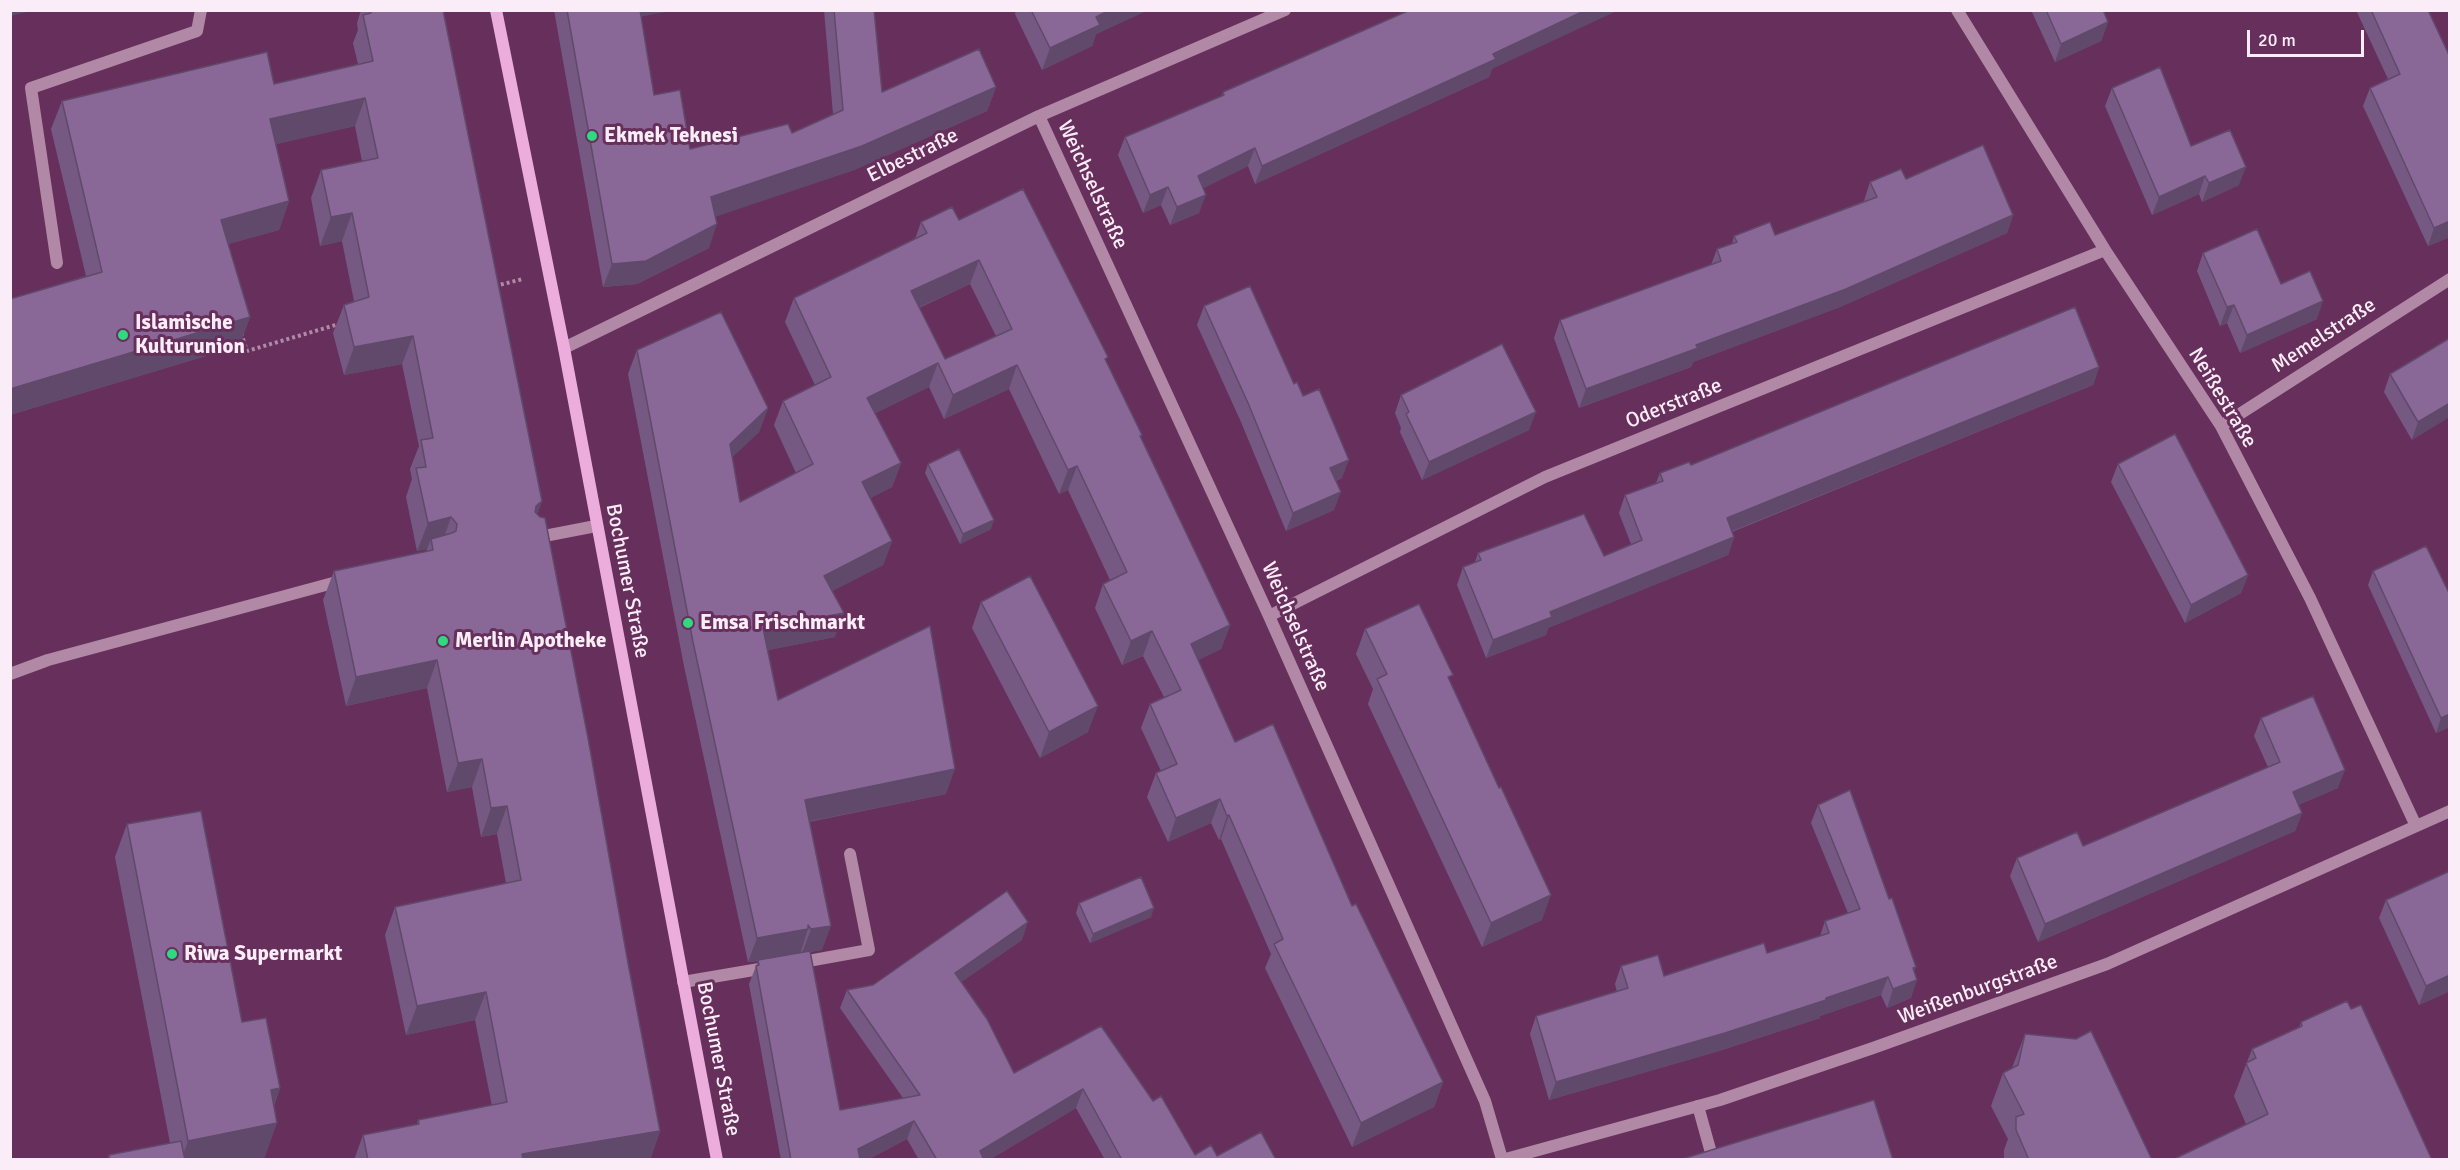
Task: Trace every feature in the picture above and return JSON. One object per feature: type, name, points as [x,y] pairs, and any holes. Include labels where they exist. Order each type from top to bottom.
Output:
[{"type":"main road","name":"Bochumer Straße","points":[[496,10],[564,348],[717,1160]]},
{"type":"street","points":[[57,263],[31,88],[197,31],[201,10]]},
{"type":"street","name":"Elbestraße","points":[[564,348],[1039,116],[1285,10]]},
{"type":"street","name":"Neißestraße","points":[[1957,10],[2105,250],[2220,426],[2310,598],[2416,826]]},
{"type":"street","name":"Weichselstraße","points":[[1039,116],[1269,616],[1485,1101],[1502,1160]]},
{"type":"street","name":"Oderstraße","points":[[1269,616],[1545,477],[2105,250]]},
{"type":"street","name":"Memelstraße","points":[[2220,426],[2450,279]]},
{"type":"street","points":[[533,538],[596,526]]},
{"type":"street","points":[[10,674],[48,660],[358,576]]},
{"type":"street","name":"Weißenburgstraße","points":[[1502,1160],[1698,1106],[1873,1048],[2107,964],[2450,811]]},
{"type":"street","points":[[683,982],[869,950],[850,854]]},
{"type":"street","points":[[1698,1106],[1713,1160]]},
{"type":"path","points":[[492,287],[548,273]]},
{"type":"path","points":[[240,330],[247,351],[344,323]]},
{"type":"building","points":[[370,10],[443,10],[542,501],[536,506],[535,512],[545,518],[660,1131],[522,1154],[523,1160],[368,1160],[363,1135],[419,1124],[418,1120],[507,1102],[486,992],[417,1006],[395,907],[521,880],[507,806],[491,808],[482,759],[458,763],[437,660],[356,677],[334,571],[433,550],[431,539],[456,531],[457,524],[451,517],[428,523],[416,468],[426,467],[421,440],[433,438],[413,336],[354,347],[344,305],[369,297],[352,213],[331,217],[321,170],[378,158],[365,98],[270,119],[289,201],[221,220],[250,317],[10,389],[10,299],[102,272],[62,101],[267,52],[274,84],[373,61],[363,15],[371,13]]},
{"type":"building","points":[[567,10],[640,10],[654,95],[680,90],[690,149],[788,124],[792,133],[843,110],[834,10],[874,10],[882,92],[979,49],[996,87],[862,146],[711,197],[717,224],[646,261],[612,264]]},
{"type":"building","points":[[1031,10],[1110,10],[1096,17],[1100,25],[1050,48]]},
{"type":"building","points":[[1410,10],[1586,10],[1493,54],[1496,59],[1262,166],[1255,148],[1198,176],[1206,195],[1177,207],[1168,187],[1150,195],[1125,137],[1224,95],[1223,92]]},
{"type":"building","points":[[2046,10],[2103,10],[2108,22],[2061,44]]},
{"type":"building","points":[[2371,10],[2428,10],[2450,57],[2450,221],[2434,228],[2370,88],[2400,74]]},
{"type":"building","points":[[2160,67],[2191,146],[2230,130],[2246,167],[2209,183],[2205,176],[2159,197],[2112,88]]},
{"type":"building","points":[[1983,145],[2013,215],[1846,289],[1696,345],[1698,348],[1586,389],[1560,320],[1721,261],[1717,249],[1737,242],[1734,236],[1770,222],[1775,235],[1877,197],[1870,182],[1901,169],[1906,179]]},
{"type":"building","points":[[1023,189],[1108,357],[1105,359],[1142,435],[1140,436],[1230,625],[1191,644],[1235,742],[1273,724],[1352,906],[1356,904],[1443,1082],[1361,1123],[1274,944],[1283,939],[1220,799],[1176,818],[1156,773],[1177,764],[1150,704],[1181,690],[1152,631],[1131,641],[1103,584],[1127,572],[1077,466],[1068,470],[1017,365],[953,395],[938,363],[867,398],[901,463],[862,482],[892,541],[824,576],[844,613],[763,628],[778,700],[930,626],[955,769],[805,800],[831,926],[811,929],[808,925],[808,929],[757,938],[693,642],[637,350],[721,312],[768,408],[730,444],[740,502],[813,464],[783,401],[831,377],[794,298],[927,233],[921,222],[952,207],[959,220]],"holes":[[[979,260],[1012,329],[945,359],[911,291]]]},
{"type":"building","points":[[2257,229],[2281,284],[2310,271],[2323,301],[2247,335],[2234,305],[2227,307],[2203,253]]},
{"type":"building","points":[[1250,286],[1294,384],[1297,382],[1303,396],[1319,389],[1349,460],[1330,468],[1341,492],[1293,513],[1248,403],[1204,306]]},
{"type":"building","points":[[2075,307],[2099,367],[1727,518],[1734,537],[1550,612],[1552,617],[1493,640],[1463,567],[1481,560],[1478,553],[1584,514],[1604,556],[1642,540],[1625,495],[1663,481],[1660,473],[1689,462],[1691,465]]},
{"type":"building","points":[[2450,338],[2450,403],[2418,422],[2390,374]]},
{"type":"building","points":[[1502,344],[1536,412],[1429,462],[1406,414],[1409,412],[1401,395]]},
{"type":"building","points":[[2175,434],[2248,575],[2191,605],[2118,464]]},
{"type":"building","points":[[959,449],[994,520],[963,534],[928,464]]},
{"type":"building","points":[[2426,546],[2450,595],[2450,714],[2441,718],[2373,571]]},
{"type":"building","points":[[1030,576],[1098,706],[1049,732],[981,602]]},
{"type":"building","points":[[1419,604],[1453,675],[1448,677],[1551,895],[1491,923],[1377,679],[1387,674],[1365,629]]},
{"type":"building","points":[[2313,696],[2345,770],[2293,792],[2302,813],[2045,924],[2017,858],[2077,832],[2083,846],[2280,762],[2261,718]]},
{"type":"building","points":[[1850,790],[1889,899],[1892,898],[1916,967],[1913,968],[1917,980],[1893,989],[1888,977],[1725,1033],[1556,1082],[1536,1016],[1628,988],[1621,966],[1658,955],[1664,976],[1764,943],[1767,953],[1829,933],[1825,921],[1860,909],[1818,805]]},
{"type":"building","name":"Riwa Supermarkt","points":[[201,811],[242,1022],[266,1018],[280,1088],[271,1090],[277,1123],[188,1141],[127,824]]},
{"type":"building","points":[[2450,871],[2450,975],[2426,986],[2386,900]]},
{"type":"building","points":[[1141,877],[1154,908],[1093,934],[1079,903]]},
{"type":"building","points":[[1007,891],[1028,922],[955,973],[987,1019],[1014,1073],[1101,1026],[1153,1101],[1161,1096],[1195,1155],[1211,1145],[1217,1156],[1261,1132],[1276,1160],[1122,1160],[1083,1089],[980,1151],[984,1160],[937,1160],[914,1121],[858,1149],[860,1160],[791,1160],[756,966],[759,965],[758,960],[810,951],[840,1110],[920,1095],[847,990],[873,985]]},
{"type":"building","points":[[2347,1001],[2351,1009],[2361,1005],[2432,1160],[2172,1160],[2268,1114],[2246,1063],[2256,1058],[2252,1049],[2302,1026],[2301,1022]]},
{"type":"building","points":[[2091,1031],[2152,1160],[2029,1160],[2016,1130],[2016,1117],[2024,1114],[2003,1073],[2018,1065],[2025,1034],[2076,1039]]},
{"type":"building","points":[[1874,1100],[1893,1160],[1679,1160]]},
{"type":"building","points":[[181,1141],[185,1160],[110,1160],[109,1155]]},
{"type":"place","name":"Ekmek Teknesi","points":[[592,136]]},
{"type":"place","name":"Islamische Kulturunion","points":[[123,335]]},
{"type":"place","name":"Emsa Frischmarkt","points":[[688,623]]},
{"type":"place","name":"Merlin Apotheke","points":[[443,641]]},
{"type":"place","name":"Riwa Supermarkt","points":[[172,954]]}]
